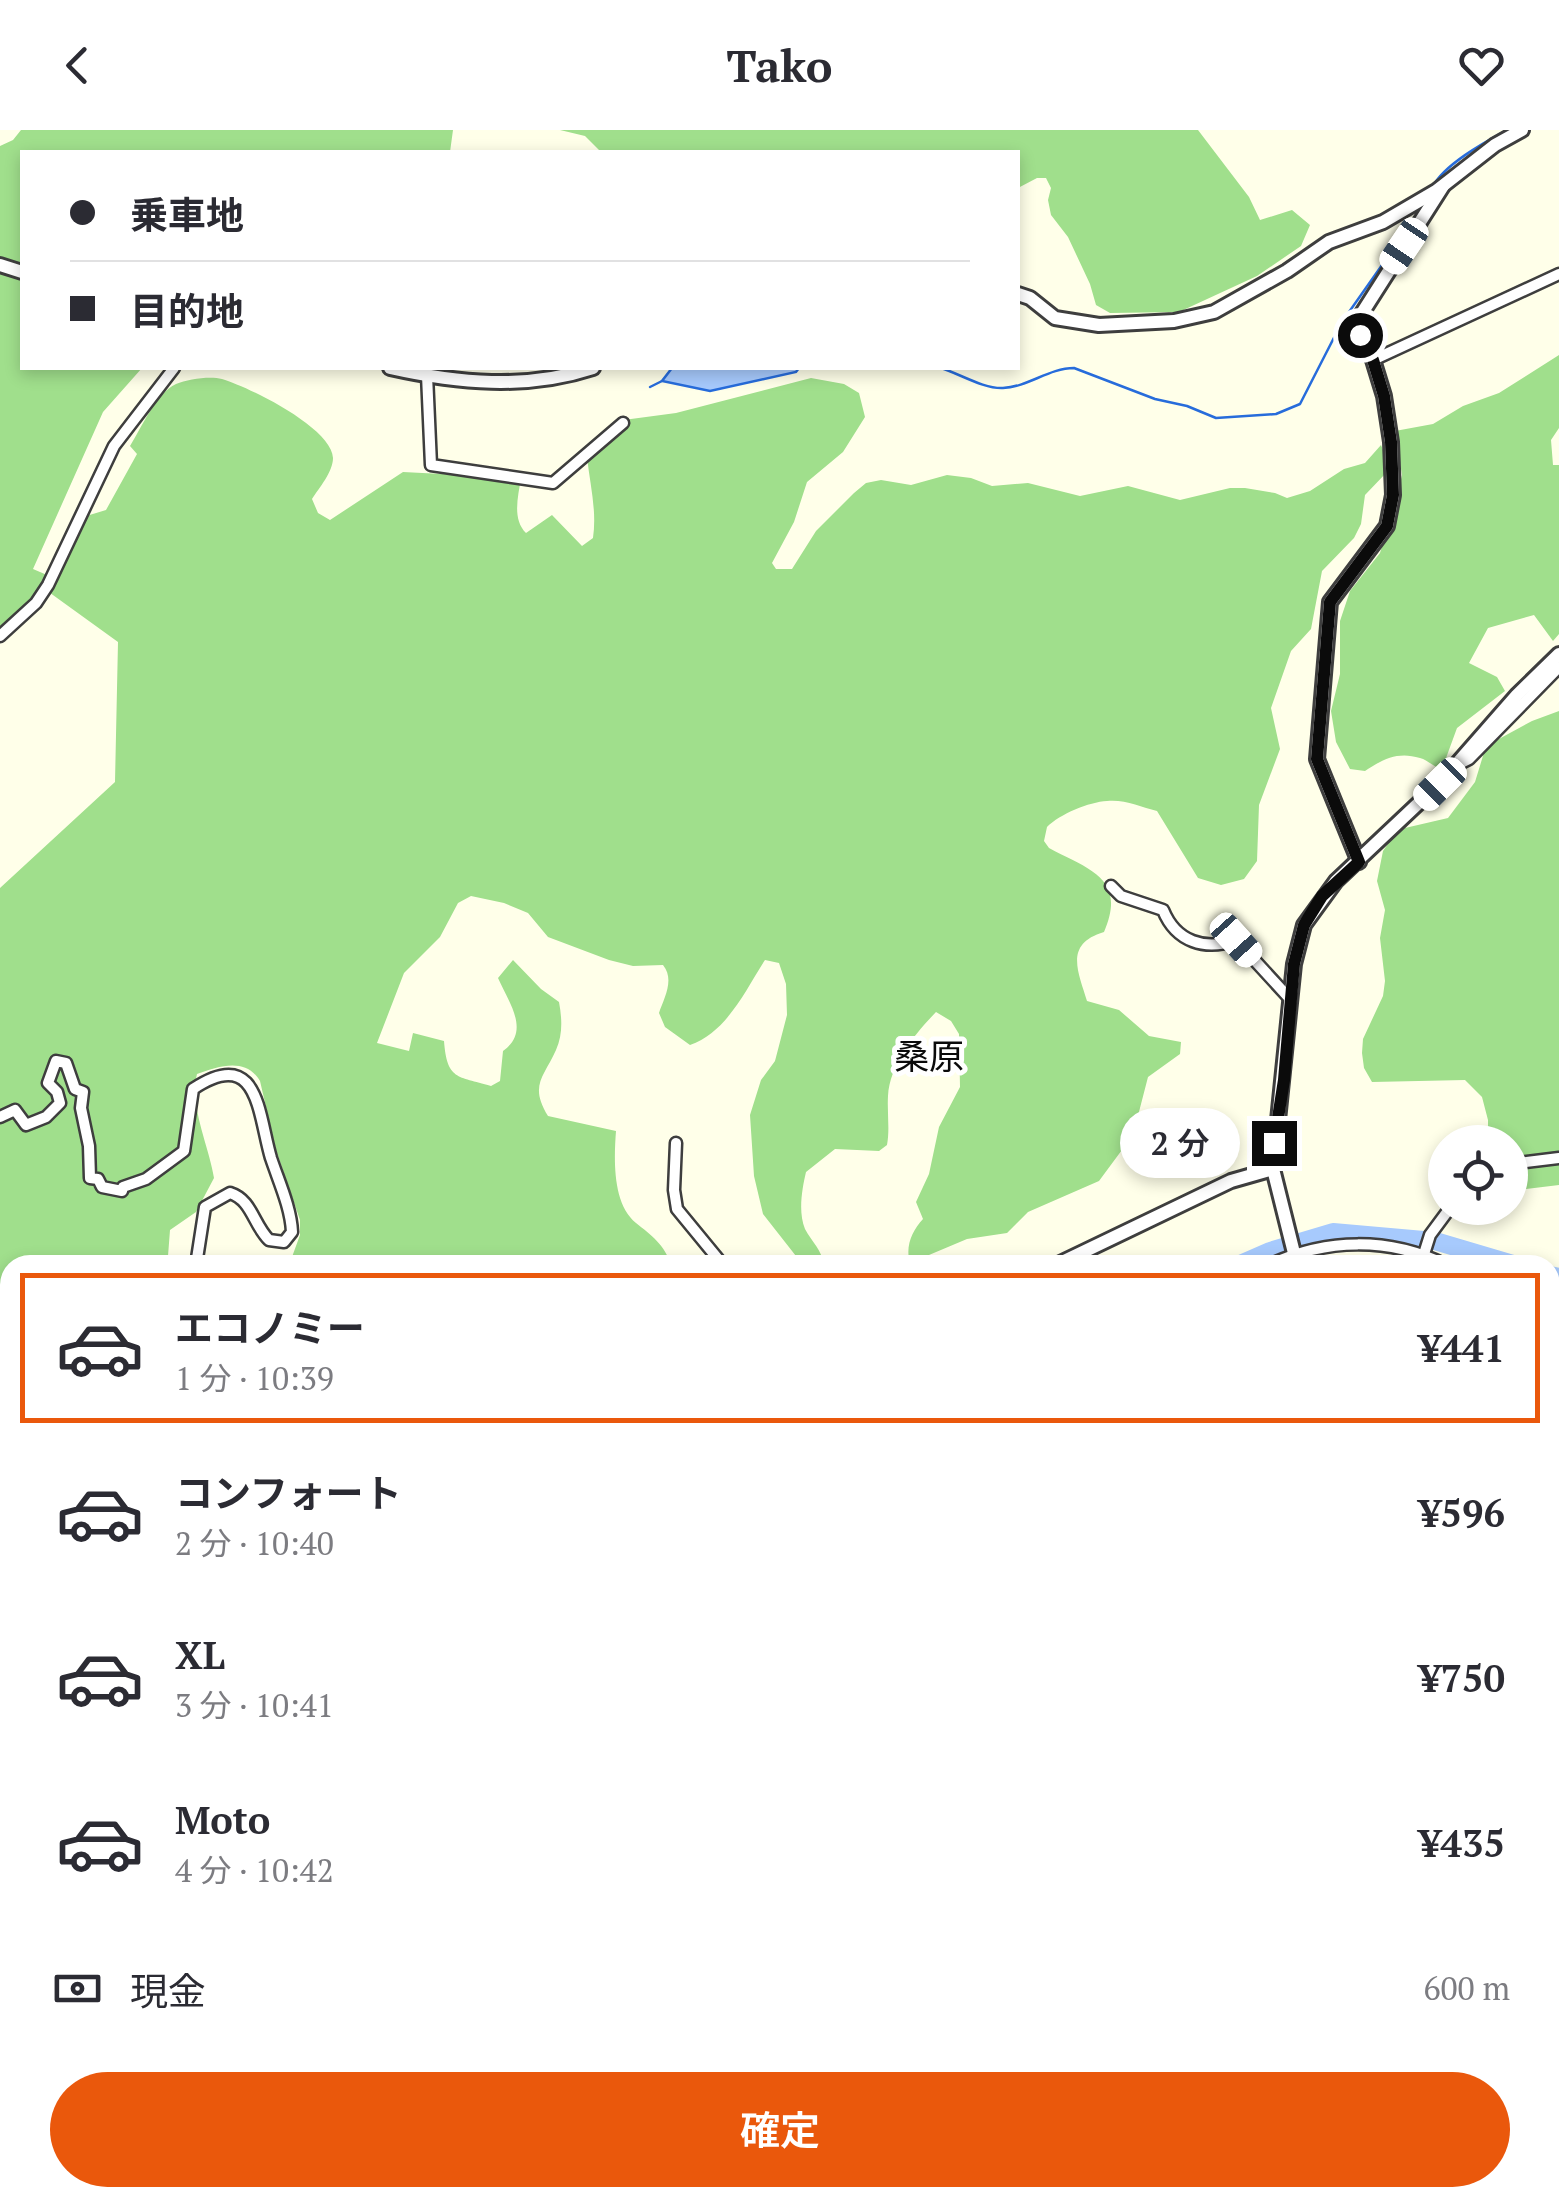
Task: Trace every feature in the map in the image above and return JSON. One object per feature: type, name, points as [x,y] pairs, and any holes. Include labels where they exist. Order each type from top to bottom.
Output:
[{"type":"street","points":[[1020,295],[1056,318],[1099,325],[1174,320],[1214,312],[1329,242],[1384,222],[1522,130]]},
{"type":"street","points":[[1359,862],[1317,759],[1330,602],[1387,526],[1393,495],[1384,396],[1357,320],[1440,188]]},
{"type":"street","points":[[1373,360],[1559,274]]},
{"type":"street","points":[[0,636],[36,603],[48,585],[114,446],[172,370]]},
{"type":"street","points":[[400,370],[458,382],[526,382],[583,370]]},
{"type":"street","points":[[426,375],[431,464],[553,483],[623,422]]},
{"type":"street","points":[[1294,1255],[1273,1170],[1294,964],[1304,925],[1322,896],[1458,764],[1559,654]]},
{"type":"street","points":[[1458,764],[1470,759],[1559,667]]},
{"type":"street","points":[[1111,886],[1122,896],[1162,910],[1170,927],[1198,944],[1218,946],[1236,940],[1291,1000]]},
{"type":"street","points":[[0,1117],[16,1110],[26,1126],[50,1114],[60,1103],[48,1083],[50,1072],[56,1060],[66,1063],[76,1089],[82,1092],[90,1178],[98,1180],[102,1187],[122,1190],[146,1179],[184,1150],[193,1089],[206,1078],[219,1074],[245,1082],[259,1100],[292,1232],[280,1244],[269,1240],[261,1233],[244,1199],[230,1193],[205,1207],[198,1255]]},
{"type":"street","points":[[676,1143],[677,1209],[715,1255]]},
{"type":"street","points":[[1528,1162],[1559,1158]]},
{"type":"street","points":[[1077,1255],[1231,1182],[1273,1170]]},
{"type":"street","points":[[1303,1255],[1322,1246],[1359,1244],[1424,1254],[1437,1225]]},
{"type":"green space","points":[[21,130],[453,130],[450,150],[20,150],[20,370],[140,370],[103,412],[33,569],[54,578],[83,517],[106,510],[137,454],[130,446],[156,403],[169,388],[199,378],[222,379],[251,390],[319,434],[333,458],[312,499],[318,513],[330,520],[403,472],[521,478],[517,514],[526,533],[552,515],[582,546],[593,538],[594,528],[587,457],[616,421],[676,413],[811,378],[844,384],[859,393],[865,417],[843,452],[807,482],[794,522],[772,563],[776,569],[792,569],[816,531],[866,483],[881,480],[911,485],[947,475],[992,486],[1028,483],[1080,496],[1128,486],[1180,500],[1230,488],[1287,498],[1310,491],[1344,469],[1365,463],[1381,445],[1389,465],[1387,472],[1365,495],[1361,524],[1354,538],[1322,571],[1311,629],[1291,651],[1271,708],[1280,749],[1259,805],[1257,861],[1244,879],[1221,885],[1198,878],[1157,811],[1132,804],[1092,804],[1067,813],[1047,827],[1044,841],[1049,848],[1100,878],[1111,899],[1104,932],[1091,937],[1079,951],[1078,969],[1087,1001],[1119,1010],[1149,1036],[1181,1042],[1180,1054],[1148,1077],[1133,1135],[1099,1181],[1028,1212],[1007,1233],[967,1239],[929,1255],[909,1255],[910,1239],[923,1219],[916,1202],[929,1174],[939,1127],[960,1087],[959,1034],[951,1021],[936,1012],[912,1040],[893,1073],[888,1096],[887,1145],[879,1151],[835,1149],[806,1172],[801,1200],[803,1222],[821,1255],[795,1255],[763,1214],[754,1176],[750,1115],[761,1080],[775,1061],[787,1015],[786,984],[779,963],[765,960],[725,1021],[690,1045],[665,1027],[659,1013],[668,983],[663,965],[633,966],[609,960],[548,937],[528,913],[471,896],[458,903],[440,937],[404,973],[377,1043],[409,1051],[413,1033],[444,1041],[448,1063],[456,1074],[491,1086],[500,1081],[503,1051],[516,1035],[517,1026],[498,978],[513,960],[559,1002],[561,1032],[540,1082],[542,1105],[548,1116],[616,1131],[616,1180],[622,1204],[666,1255],[293,1255],[300,1235],[300,1220],[276,1150],[260,1081],[240,1066],[223,1066],[197,1074],[198,1113],[214,1178],[196,1212],[170,1230],[168,1255],[0,1255],[0,888],[115,782],[118,642],[46,590],[0,629],[0,146],[13,140]]},
{"type":"green space","points":[[560,130],[1198,130],[1249,197],[1260,220],[1292,210],[1310,225],[1301,246],[1257,276],[1179,312],[1110,313],[1096,305],[1068,237],[1051,215],[1051,188],[1046,178],[1020,187],[1020,150],[599,150],[585,136]]},
{"type":"green space","points":[[1559,355],[1559,428],[1551,440],[1553,465],[1559,465],[1559,634],[1553,641],[1534,615],[1488,628],[1469,663],[1497,677],[1505,691],[1457,728],[1442,769],[1405,755],[1365,771],[1350,769],[1336,742],[1331,711],[1340,674],[1340,621],[1350,591],[1380,553],[1397,496],[1402,475],[1395,431],[1433,424],[1463,406],[1499,393]]},
{"type":"green space","points":[[1559,711],[1559,1185],[1528,1189],[1528,1125],[1488,1125],[1482,1097],[1465,1080],[1372,1082],[1362,1053],[1363,1039],[1383,996],[1385,981],[1380,938],[1385,910],[1377,881],[1383,851],[1405,828],[1448,818],[1475,782],[1486,746]]},
{"type":"water","points":[[670,370],[798,370],[710,391],[662,381]]},
{"type":"waterway","points":[[1432,188],[1455,163],[1507,130]]},
{"type":"waterway","points":[[946,370],[980,384],[1003,388],[1074,368],[1216,418],[1276,414],[1300,404],[1342,322],[1413,221]]},
{"type":"waterway","points":[[650,387],[662,381]]},
{"type":"waterway","points":[[1261,1255],[1333,1232],[1435,1241],[1482,1255]]},
{"type":"district","name":"桑原","points":[[929,1056]]},
{"type":"route","points":[[1274,1143],[1294,964],[1304,925],[1322,896],[1359,862],[1317,759],[1330,602],[1387,526],[1393,495],[1384,396],[1360,335]]}]
